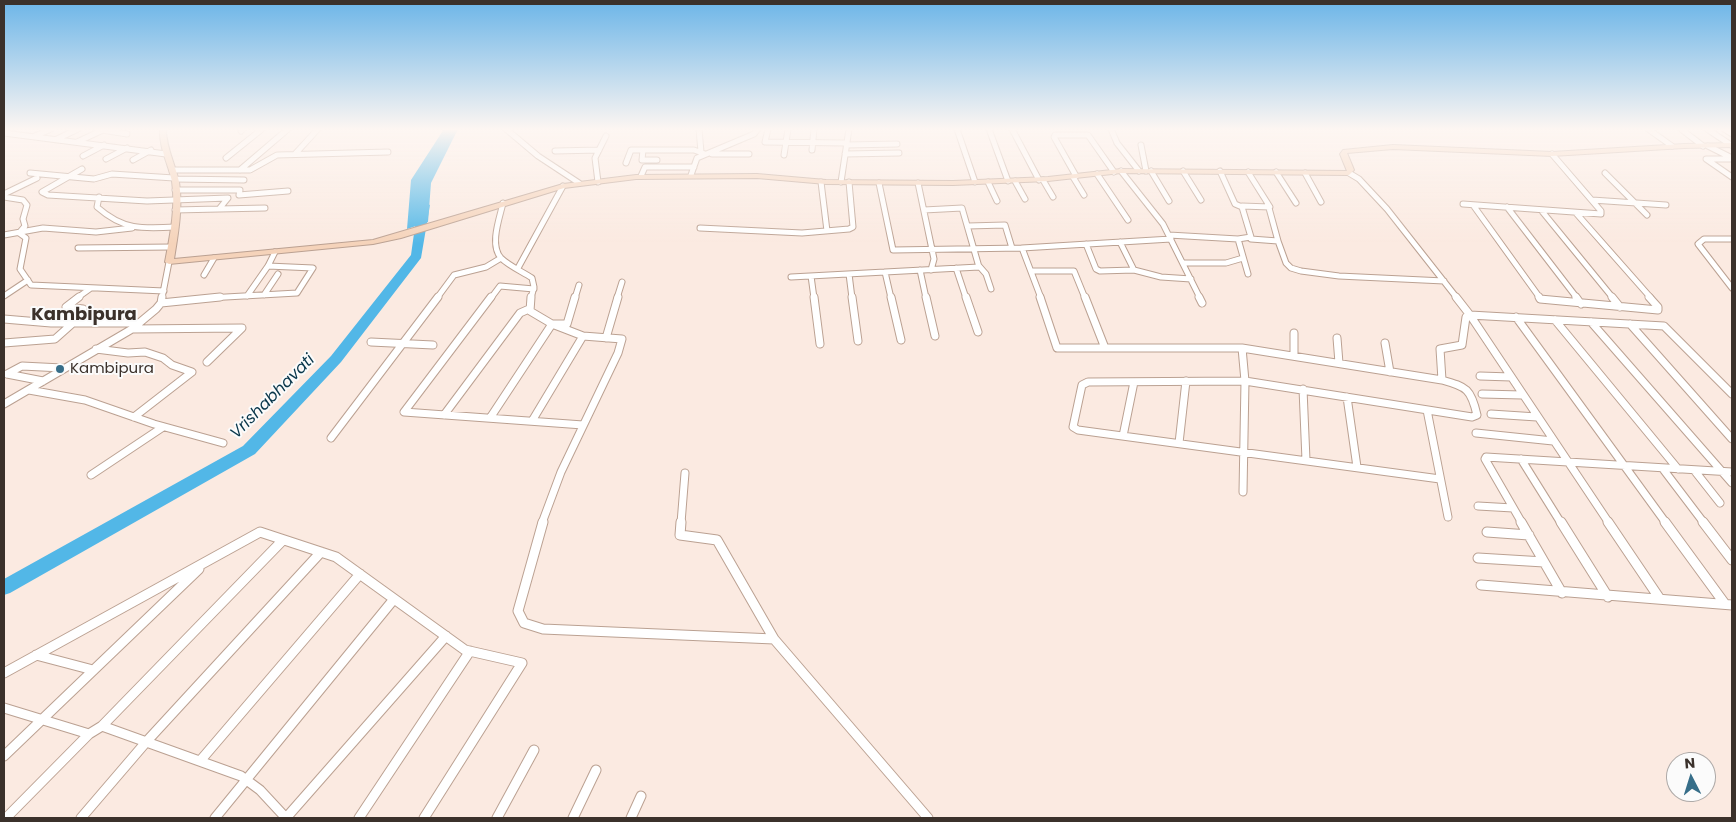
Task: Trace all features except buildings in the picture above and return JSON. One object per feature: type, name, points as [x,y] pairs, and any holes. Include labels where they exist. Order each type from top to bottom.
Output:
[{"type":"street","points":[[4,404],[132,329],[161,303],[175,226],[175,190],[174,176],[171,167]]},
{"type":"street","points":[[240,170],[243,167]]},
{"type":"street","points":[[174,176],[257,167]]},
{"type":"street","points":[[555,167],[579,183]]},
{"type":"street","points":[[595,167],[598,182]]},
{"type":"street","points":[[641,176],[645,168],[676,167]]},
{"type":"street","points":[[691,175],[694,167]]},
{"type":"street","points":[[841,182],[843,167]]},
{"type":"street","points":[[970,167],[975,182]]},
{"type":"street","points":[[1005,167],[1011,181],[1025,199]]},
{"type":"street","points":[[1034,167],[1053,197]]},
{"type":"street","points":[[1070,167],[1084,195]]},
{"type":"street","points":[[1114,167],[1163,224],[1184,263],[1202,303]]},
{"type":"street","points":[[1141,167],[1169,201]]},
{"type":"street","points":[[1349,173],[1351,170],[1350,167]]},
{"type":"street","points":[[1463,204],[1601,214],[1601,211],[1564,167]]},
{"type":"street","points":[[1718,167],[1732,177]]},
{"type":"street","points":[[82,168],[42,192],[48,195],[151,201],[228,198],[219,209]]},
{"type":"street","points":[[169,262],[374,242],[563,186],[641,176],[757,176],[821,182],[918,183],[1041,180],[1145,171],[1349,173],[1359,179],[1387,208],[1470,316],[1566,462],[1660,599]]},
{"type":"street","points":[[1183,171],[1201,200]]},
{"type":"street","points":[[1220,171],[1235,204],[1269,208]]},
{"type":"street","points":[[30,172],[96,179],[112,174],[244,180]]},
{"type":"street","points":[[1248,172],[1270,206],[1284,262],[1297,271],[1444,281]]},
{"type":"street","points":[[1276,172],[1296,203]]},
{"type":"street","points":[[1305,173],[1322,202]]},
{"type":"street","points":[[1605,173],[1647,215]]},
{"type":"street","points":[[1097,174],[1128,220]]},
{"type":"street","points":[[4,196],[37,178]]},
{"type":"street","points":[[821,182],[827,231]]},
{"type":"street","points":[[700,228],[802,233],[853,227],[849,182]]},
{"type":"street","points":[[879,182],[893,250],[1022,248],[1170,237],[1251,238],[1278,241]]},
{"type":"street","points":[[988,182],[997,201]]},
{"type":"street","points":[[918,183],[934,259],[931,270]]},
{"type":"street","points":[[518,268],[563,186]]},
{"type":"street","points":[[175,190],[240,190],[239,195],[288,191]]},
{"type":"street","points":[[4,196],[23,200],[27,205],[23,219],[25,226],[19,233]]},
{"type":"street","points":[[99,197],[97,207],[109,218],[132,228],[140,230],[175,226]]},
{"type":"street","points":[[1592,200],[1666,205]]},
{"type":"street","points":[[503,203],[497,237],[498,254],[501,258],[532,278],[534,289],[529,309]]},
{"type":"street","points":[[1473,205],[1539,298],[1545,301],[1653,311],[1658,308],[1576,213]]},
{"type":"street","points":[[1242,206],[1251,238]]},
{"type":"street","points":[[1507,207],[1580,304]]},
{"type":"street","points":[[175,210],[265,208]]},
{"type":"street","points":[[924,210],[962,208],[979,266],[986,274],[992,289]]},
{"type":"street","points":[[1541,210],[1620,307]]},
{"type":"street","points":[[968,226],[1005,225],[1012,248]]},
{"type":"street","points":[[4,235],[43,228],[96,232],[132,228]]},
{"type":"street","points":[[19,233],[26,238],[20,269],[31,285],[164,291]]},
{"type":"street","points":[[1238,239],[1248,274]]},
{"type":"street","points":[[1732,239],[1704,240],[1698,244],[1732,288]]},
{"type":"street","points":[[1120,242],[1134,270]]},
{"type":"street","points":[[1086,244],[1096,269],[1100,271],[1134,270],[1161,277],[1191,279]]},
{"type":"street","points":[[78,248],[171,247]]},
{"type":"street","points":[[1022,248],[1032,271],[1056,347],[1062,349],[1242,348],[1339,363],[1442,380],[1468,388],[1472,392],[1477,415],[1427,410],[1245,381],[1084,383],[1073,427],[1078,430],[1440,479]]},
{"type":"street","points":[[247,296],[268,266],[275,252]]},
{"type":"street","points":[[204,275],[214,258]]},
{"type":"street","points":[[331,438],[404,344],[454,275],[486,267],[501,258]]},
{"type":"street","points":[[1184,263],[1226,263],[1243,258]]},
{"type":"street","points":[[161,303],[297,293],[313,268],[268,266]]},
{"type":"street","points":[[791,277],[979,266]]},
{"type":"street","points":[[956,268],[978,332]]},
{"type":"street","points":[[920,270],[935,336]]},
{"type":"street","points":[[1032,271],[1074,271],[1104,348]]},
{"type":"street","points":[[886,272],[901,340]]},
{"type":"street","points":[[264,295],[278,274]]},
{"type":"street","points":[[849,274],[858,341]]},
{"type":"street","points":[[811,276],[820,344]]},
{"type":"street","points":[[4,296],[28,280]]},
{"type":"street","points":[[606,338],[622,282]]},
{"type":"street","points":[[552,324],[567,324],[579,285]]},
{"type":"street","points":[[534,289],[500,286],[404,412],[584,425]]},
{"type":"street","points":[[83,309],[66,307],[91,288]]},
{"type":"street","points":[[529,309],[552,324],[583,336],[622,339],[618,353],[561,472],[547,507],[518,611],[524,623],[543,629],[774,639]]},
{"type":"street","points":[[444,415],[520,313],[529,309]]},
{"type":"street","points":[[1442,380],[1440,349],[1462,345],[1466,317],[1662,325],[1668,328],[1732,394]]},
{"type":"street","points":[[1516,318],[1729,605]]},
{"type":"street","points":[[4,319],[28,322],[138,323]]},
{"type":"street","points":[[1555,320],[1678,469]]},
{"type":"street","points":[[1591,322],[1732,483]]},
{"type":"street","points":[[4,343],[55,339],[73,323]]},
{"type":"street","points":[[490,418],[552,324]]},
{"type":"street","points":[[1630,324],[1732,439]]},
{"type":"street","points":[[132,329],[242,328],[206,362]]},
{"type":"street","points":[[1294,333],[1294,356]]},
{"type":"street","points":[[532,421],[583,336]]},
{"type":"street","points":[[1337,338],[1339,363]]},
{"type":"street","points":[[371,342],[433,345]]},
{"type":"street","points":[[1385,343],[1390,372]]},
{"type":"street","points":[[1242,348],[1245,381],[1243,492]]},
{"type":"street","points":[[96,349],[128,354],[145,352],[163,358],[172,365],[192,372],[134,417]]},
{"type":"street","points":[[5,374],[22,366],[63,368]]},
{"type":"street","points":[[5,374],[43,381]]},
{"type":"street","points":[[1480,376],[1511,377]]},
{"type":"street","points":[[1179,443],[1186,381]]},
{"type":"street","points":[[1123,436],[1134,382]]},
{"type":"street","points":[[1303,389],[1306,460]]},
{"type":"street","points":[[29,390],[85,400],[163,427],[223,443]]},
{"type":"street","points":[[1482,394],[1522,395]]},
{"type":"street","points":[[1347,396],[1357,467]]},
{"type":"street","points":[[1427,410],[1448,517]]},
{"type":"street","points":[[1492,414],[1537,417]]},
{"type":"street","points":[[91,475],[163,427]]},
{"type":"street","points":[[1476,434],[1552,441]]},
{"type":"street","points":[[1562,593],[1485,458],[1488,456],[1663,469],[1732,472]]},
{"type":"street","points":[[1521,459],[1608,597]]},
{"type":"street","points":[[1663,469],[1732,560]]},
{"type":"street","points":[[1694,470],[1720,504]]},
{"type":"street","points":[[685,473],[680,535],[717,540],[774,639],[928,818]]},
{"type":"street","points":[[1478,506],[1513,508]]},
{"type":"street","points":[[4,673],[260,532],[321,552],[336,558],[360,574],[465,650],[522,664],[424,818]]},
{"type":"street","points":[[1487,532],[1529,535]]},
{"type":"street","points":[[6,818],[89,734],[102,726],[283,540]]},
{"type":"street","points":[[81,818],[147,741],[321,552]]},
{"type":"street","points":[[1478,558],[1544,562]]},
{"type":"street","points":[[4,756],[207,562]]},
{"type":"street","points":[[200,761],[360,574]]},
{"type":"street","points":[[1481,585],[1608,597],[1729,605]]},
{"type":"street","points":[[215,818],[394,599]]},
{"type":"street","points":[[102,726],[147,741],[247,780],[260,790],[286,818],[446,636]]},
{"type":"street","points":[[359,818],[470,651]]},
{"type":"street","points":[[36,655],[93,670]]},
{"type":"street","points":[[4,708],[89,734]]},
{"type":"street","points":[[497,818],[534,750]]},
{"type":"street","points":[[573,818],[596,770]]},
{"type":"street","points":[[630,818],[641,796]]},
{"type":"water","points":[[419,167],[439,167],[431,183],[428,222],[407,229],[411,180]]},
{"type":"waterway","name":"Vrishabhavati","points":[[4,588],[249,450],[336,359],[417,255],[424,205]]},
{"type":"place","name":"Kambipura","points":[[60,369]]},
{"type":"district","name":"Kambipura","points":[[84,315]]}]
